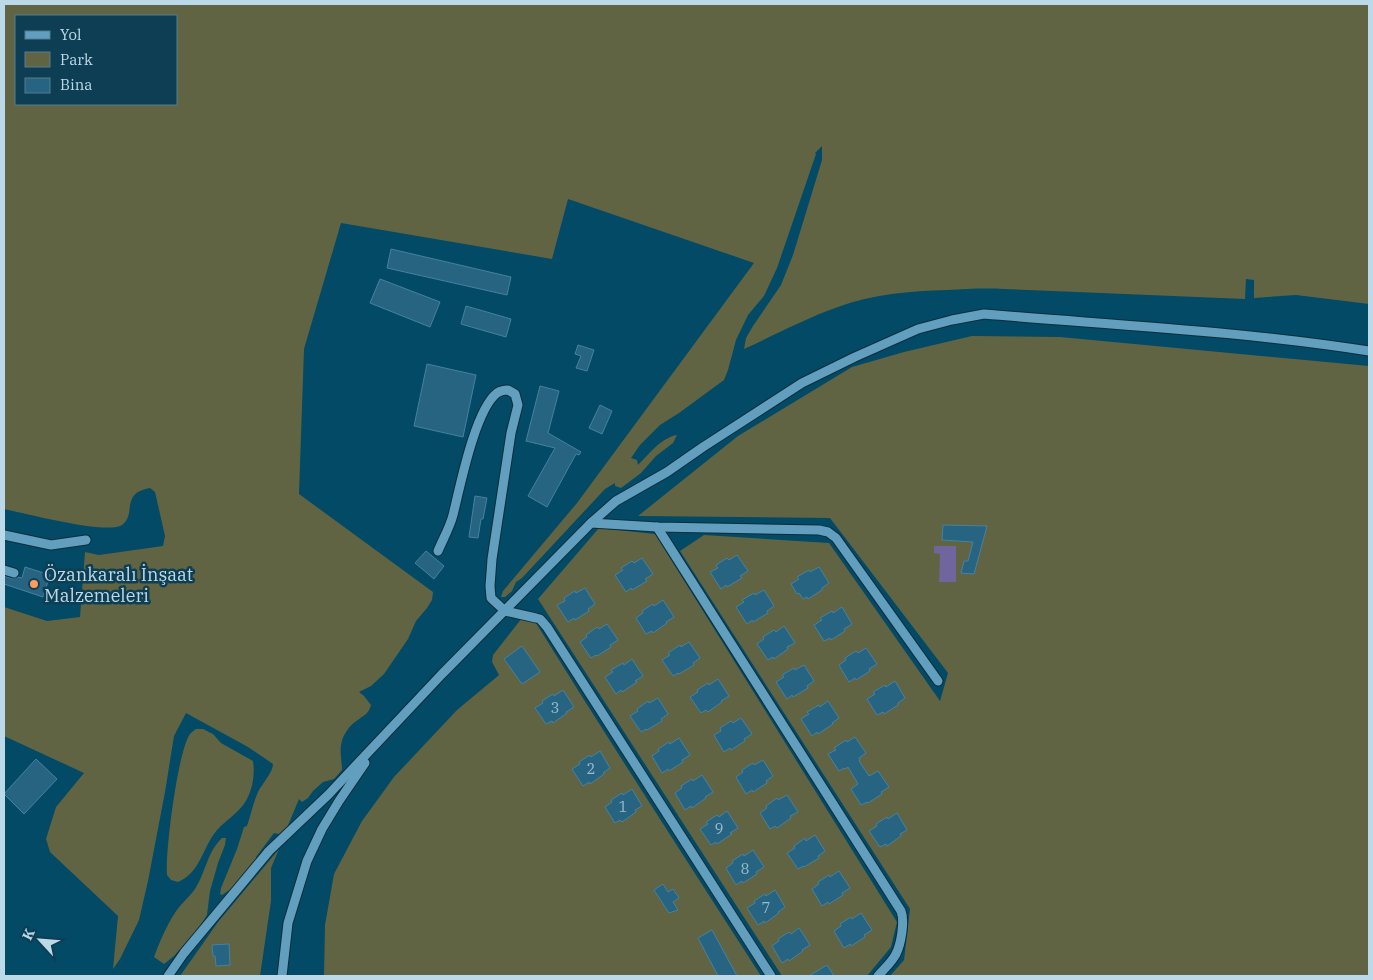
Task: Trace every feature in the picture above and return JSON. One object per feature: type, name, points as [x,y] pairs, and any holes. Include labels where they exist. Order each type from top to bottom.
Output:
[{"type":"street","points":[[168,976],[184,953],[269,851],[328,795],[442,674],[591,523],[616,501],[667,472],[802,383],[918,329],[984,314],[1221,332],[1369,351]]},
{"type":"street","points":[[438,550],[452,518],[468,453],[487,404],[498,392],[508,390],[516,394],[518,405],[511,433],[492,559],[491,598],[505,611],[540,619],[547,627],[771,976]]},
{"type":"street","points":[[591,523],[657,527],[819,530],[828,532],[836,538],[938,681]]},
{"type":"street","points":[[657,527],[901,911],[903,919],[898,948],[895,955],[878,976]]},
{"type":"street","points":[[4,535],[51,545],[86,540]]},
{"type":"street","points":[[4,570],[14,573]]},
{"type":"street","points":[[282,976],[288,923],[307,861],[338,801],[387,732]]},
{"type":"green space","points":[[4,4],[1369,4],[1369,304],[1296,295],[1254,298],[1254,280],[1246,279],[1245,299],[997,289],[919,291],[878,296],[826,311],[744,349],[746,338],[781,285],[793,255],[822,160],[822,146],[815,153],[777,268],[764,296],[748,315],[736,340],[724,380],[660,425],[640,445],[631,458],[637,460],[638,465],[666,439],[677,435],[673,443],[656,456],[641,473],[621,488],[615,486],[615,483],[605,489],[522,578],[516,582],[512,591],[505,597],[501,597],[503,591],[577,503],[754,263],[568,199],[552,259],[341,223],[304,349],[299,494],[433,592],[432,600],[416,621],[408,639],[384,674],[371,686],[359,692],[371,705],[367,713],[351,725],[344,736],[341,744],[342,770],[334,779],[323,782],[308,798],[302,802],[299,799],[284,835],[274,833],[256,857],[257,860],[231,889],[222,895],[220,894],[221,888],[244,827],[247,826],[258,792],[273,764],[248,747],[186,713],[174,736],[165,792],[139,920],[113,969],[118,916],[50,852],[46,839],[56,807],[84,773],[4,736],[4,607],[47,621],[80,617],[85,552],[99,555],[163,546],[165,536],[155,492],[150,488],[135,494],[126,520],[122,525],[100,527],[4,509]]},
{"type":"green space","points":[[972,336],[1060,337],[1369,366],[1369,976],[890,976],[904,960],[910,909],[680,551],[704,535],[829,543],[940,701],[948,673],[830,518],[638,516],[738,436],[852,367],[904,352]]},
{"type":"green space","points":[[599,528],[655,534],[897,922],[891,947],[867,976],[782,976],[538,599]]},
{"type":"green space","points":[[522,618],[534,620],[761,976],[324,976],[325,925],[334,874],[362,821],[394,777],[457,710],[499,675],[492,662],[493,655]]},
{"type":"green space","points":[[196,729],[203,729],[213,734],[221,743],[253,761],[253,780],[251,790],[244,804],[217,830],[192,872],[178,882],[171,880],[167,875],[170,824],[185,744],[190,734]]},
{"type":"green space","points":[[222,838],[226,838],[225,845],[210,891],[207,915],[198,929],[174,956],[164,964],[154,957],[165,930],[176,911],[195,889],[213,849]]},
{"type":"green space","points":[[279,849],[271,868],[271,901],[260,976],[180,976],[218,922]]},
{"type":"shaded area","points":[[934,546],[956,546],[956,582],[939,582],[940,554],[934,553]]},
{"type":"building","points":[[391,249],[511,277],[507,295],[387,268]]},
{"type":"building","points":[[380,279],[440,302],[430,327],[370,303]]},
{"type":"building","points":[[466,306],[511,319],[506,337],[461,324]]},
{"type":"building","points":[[578,345],[594,350],[587,371],[576,368],[581,356],[575,354]]},
{"type":"building","points":[[427,364],[476,375],[463,437],[414,426]]},
{"type":"building","points":[[540,386],[559,391],[548,433],[581,452],[579,455],[576,454],[547,507],[528,496],[555,448],[526,441]]},
{"type":"building","points":[[600,405],[612,411],[602,434],[589,428]]},
{"type":"building","points":[[475,496],[487,498],[478,538],[469,537]]},
{"type":"building","points":[[943,525],[987,526],[974,574],[961,573],[964,561],[968,561],[973,542],[942,540]]},
{"type":"building","points":[[426,551],[444,566],[434,579],[415,563]]},
{"type":"building","points":[[737,555],[748,571],[740,576],[742,578],[721,589],[710,572],[718,568],[716,565],[727,558],[729,560]]},
{"type":"building","points":[[642,558],[653,574],[645,579],[647,581],[626,592],[615,575],[623,570],[621,568],[632,561],[634,563]]},
{"type":"building","name":"Özankaralı İnşaat Malzemeleri","points":[[25,567],[50,575],[43,597],[4,584],[4,576],[13,579],[22,578]]},
{"type":"building","points":[[819,567],[829,583],[808,599],[807,597],[803,599],[799,593],[797,594],[791,584],[799,579],[797,577]]},
{"type":"building","points":[[585,588],[595,604],[588,609],[589,611],[568,622],[557,605],[565,601],[564,598],[575,591],[576,593]]},
{"type":"building","points":[[764,590],[774,606],[767,611],[768,613],[747,624],[736,607],[744,602],[742,600]]},
{"type":"building","points":[[663,600],[674,617],[653,633],[652,631],[646,634],[636,618],[643,613],[642,611]]},
{"type":"building","points":[[842,607],[852,624],[831,640],[830,638],[824,641],[814,625],[822,620],[820,618]]},
{"type":"building","points":[[607,624],[618,640],[610,645],[611,647],[591,658],[580,642],[597,627],[599,629]]},
{"type":"building","points":[[784,626],[795,643],[787,647],[788,649],[774,659],[773,657],[768,660],[757,644],[764,639],[763,637],[774,630],[776,632]]},
{"type":"building","points":[[689,642],[700,658],[693,663],[694,665],[673,676],[662,660],[670,655],[668,653],[680,645],[681,647]]},
{"type":"building","points":[[522,646],[540,672],[522,684],[504,659]]},
{"type":"building","points":[[866,648],[877,664],[856,680],[855,678],[849,682],[839,665],[846,660],[845,658],[856,651],[858,653]]},
{"type":"building","points":[[632,659],[643,676],[622,692],[621,690],[616,694],[605,677],[613,672],[611,670],[623,663],[624,665]]},
{"type":"building","points":[[804,665],[814,681],[807,686],[808,688],[787,699],[776,682],[784,677],[782,675]]},
{"type":"building","points":[[718,679],[729,696],[708,712],[706,710],[701,713],[690,697],[698,692],[697,690]]},
{"type":"building","points":[[895,681],[905,698],[884,714],[883,712],[877,715],[867,699],[875,694],[873,692]]},
{"type":"building","points":[[563,690],[574,707],[553,723],[552,721],[546,724],[535,708],[543,703],[542,701]]},
{"type":"building","points":[[658,698],[668,714],[661,719],[662,721],[641,732],[630,716],[648,701],[649,703]]},
{"type":"building","points":[[828,701],[839,718],[818,734],[817,732],[812,736],[801,719],[809,714],[807,712],[819,705],[820,707]]},
{"type":"building","points":[[741,718],[752,734],[731,750],[730,748],[724,752],[714,735],[721,731],[720,728],[731,721],[733,723]]},
{"type":"building","points":[[855,737],[866,753],[859,758],[859,761],[869,776],[878,771],[889,787],[868,803],[861,805],[851,789],[858,784],[848,767],[839,771],[828,754],[836,750],[834,748],[846,740],[847,742]]},
{"type":"building","points":[[679,738],[690,755],[669,771],[668,769],[662,773],[652,756],[659,751],[658,749]]},
{"type":"building","points":[[600,751],[610,768],[590,784],[589,782],[583,786],[572,769],[580,764],[579,762]]},
{"type":"building","points":[[36,759],[57,779],[24,814],[4,794]]},
{"type":"building","points":[[763,760],[773,776],[766,781],[767,783],[746,794],[736,777],[743,772],[742,770],[753,763],[754,765]]},
{"type":"building","points":[[702,775],[713,792],[692,808],[691,806],[685,810],[675,793],[682,788],[681,786]]},
{"type":"building","points":[[632,789],[642,806],[622,822],[620,820],[615,823],[605,807],[612,802],[611,800]]},
{"type":"building","points":[[787,795],[798,812],[790,816],[791,818],[777,828],[775,826],[770,829],[760,813],[777,798],[778,800]]},
{"type":"building","points":[[727,811],[738,828],[717,844],[716,842],[711,845],[700,829],[708,824],[706,822],[717,815],[719,817]]},
{"type":"building","points":[[897,813],[907,830],[887,846],[886,844],[880,847],[869,831],[877,826],[876,824]]},
{"type":"building","points":[[815,835],[825,851],[818,856],[819,858],[798,869],[787,853],[805,838],[806,841]]},
{"type":"building","points":[[753,850],[764,867],[743,883],[742,881],[736,885],[726,868],[733,863],[732,861]]},
{"type":"building","points":[[839,871],[850,888],[829,904],[828,902],[822,906],[812,889],[819,884],[818,882]]},
{"type":"building","points":[[663,884],[668,892],[673,889],[679,898],[673,902],[678,910],[669,913],[654,890]]},
{"type":"building","points":[[775,890],[785,907],[765,923],[764,921],[758,925],[747,908],[755,903],[754,901]]},
{"type":"building","points":[[861,913],[872,930],[851,946],[850,944],[844,948],[834,931],[841,926],[840,924]]},
{"type":"building","points":[[799,928],[810,945],[789,961],[788,959],[782,963],[772,946],[779,941],[778,939],[789,932],[791,934]]},
{"type":"building","points":[[712,930],[737,976],[718,976],[698,938]]},
{"type":"building","points":[[229,944],[230,965],[216,966],[212,945]]},
{"type":"building","points":[[827,965],[834,976],[809,976]]},
{"type":"place","name":"Özankaralı İnşaat Malzemeleri","points":[[34,584]]}]
